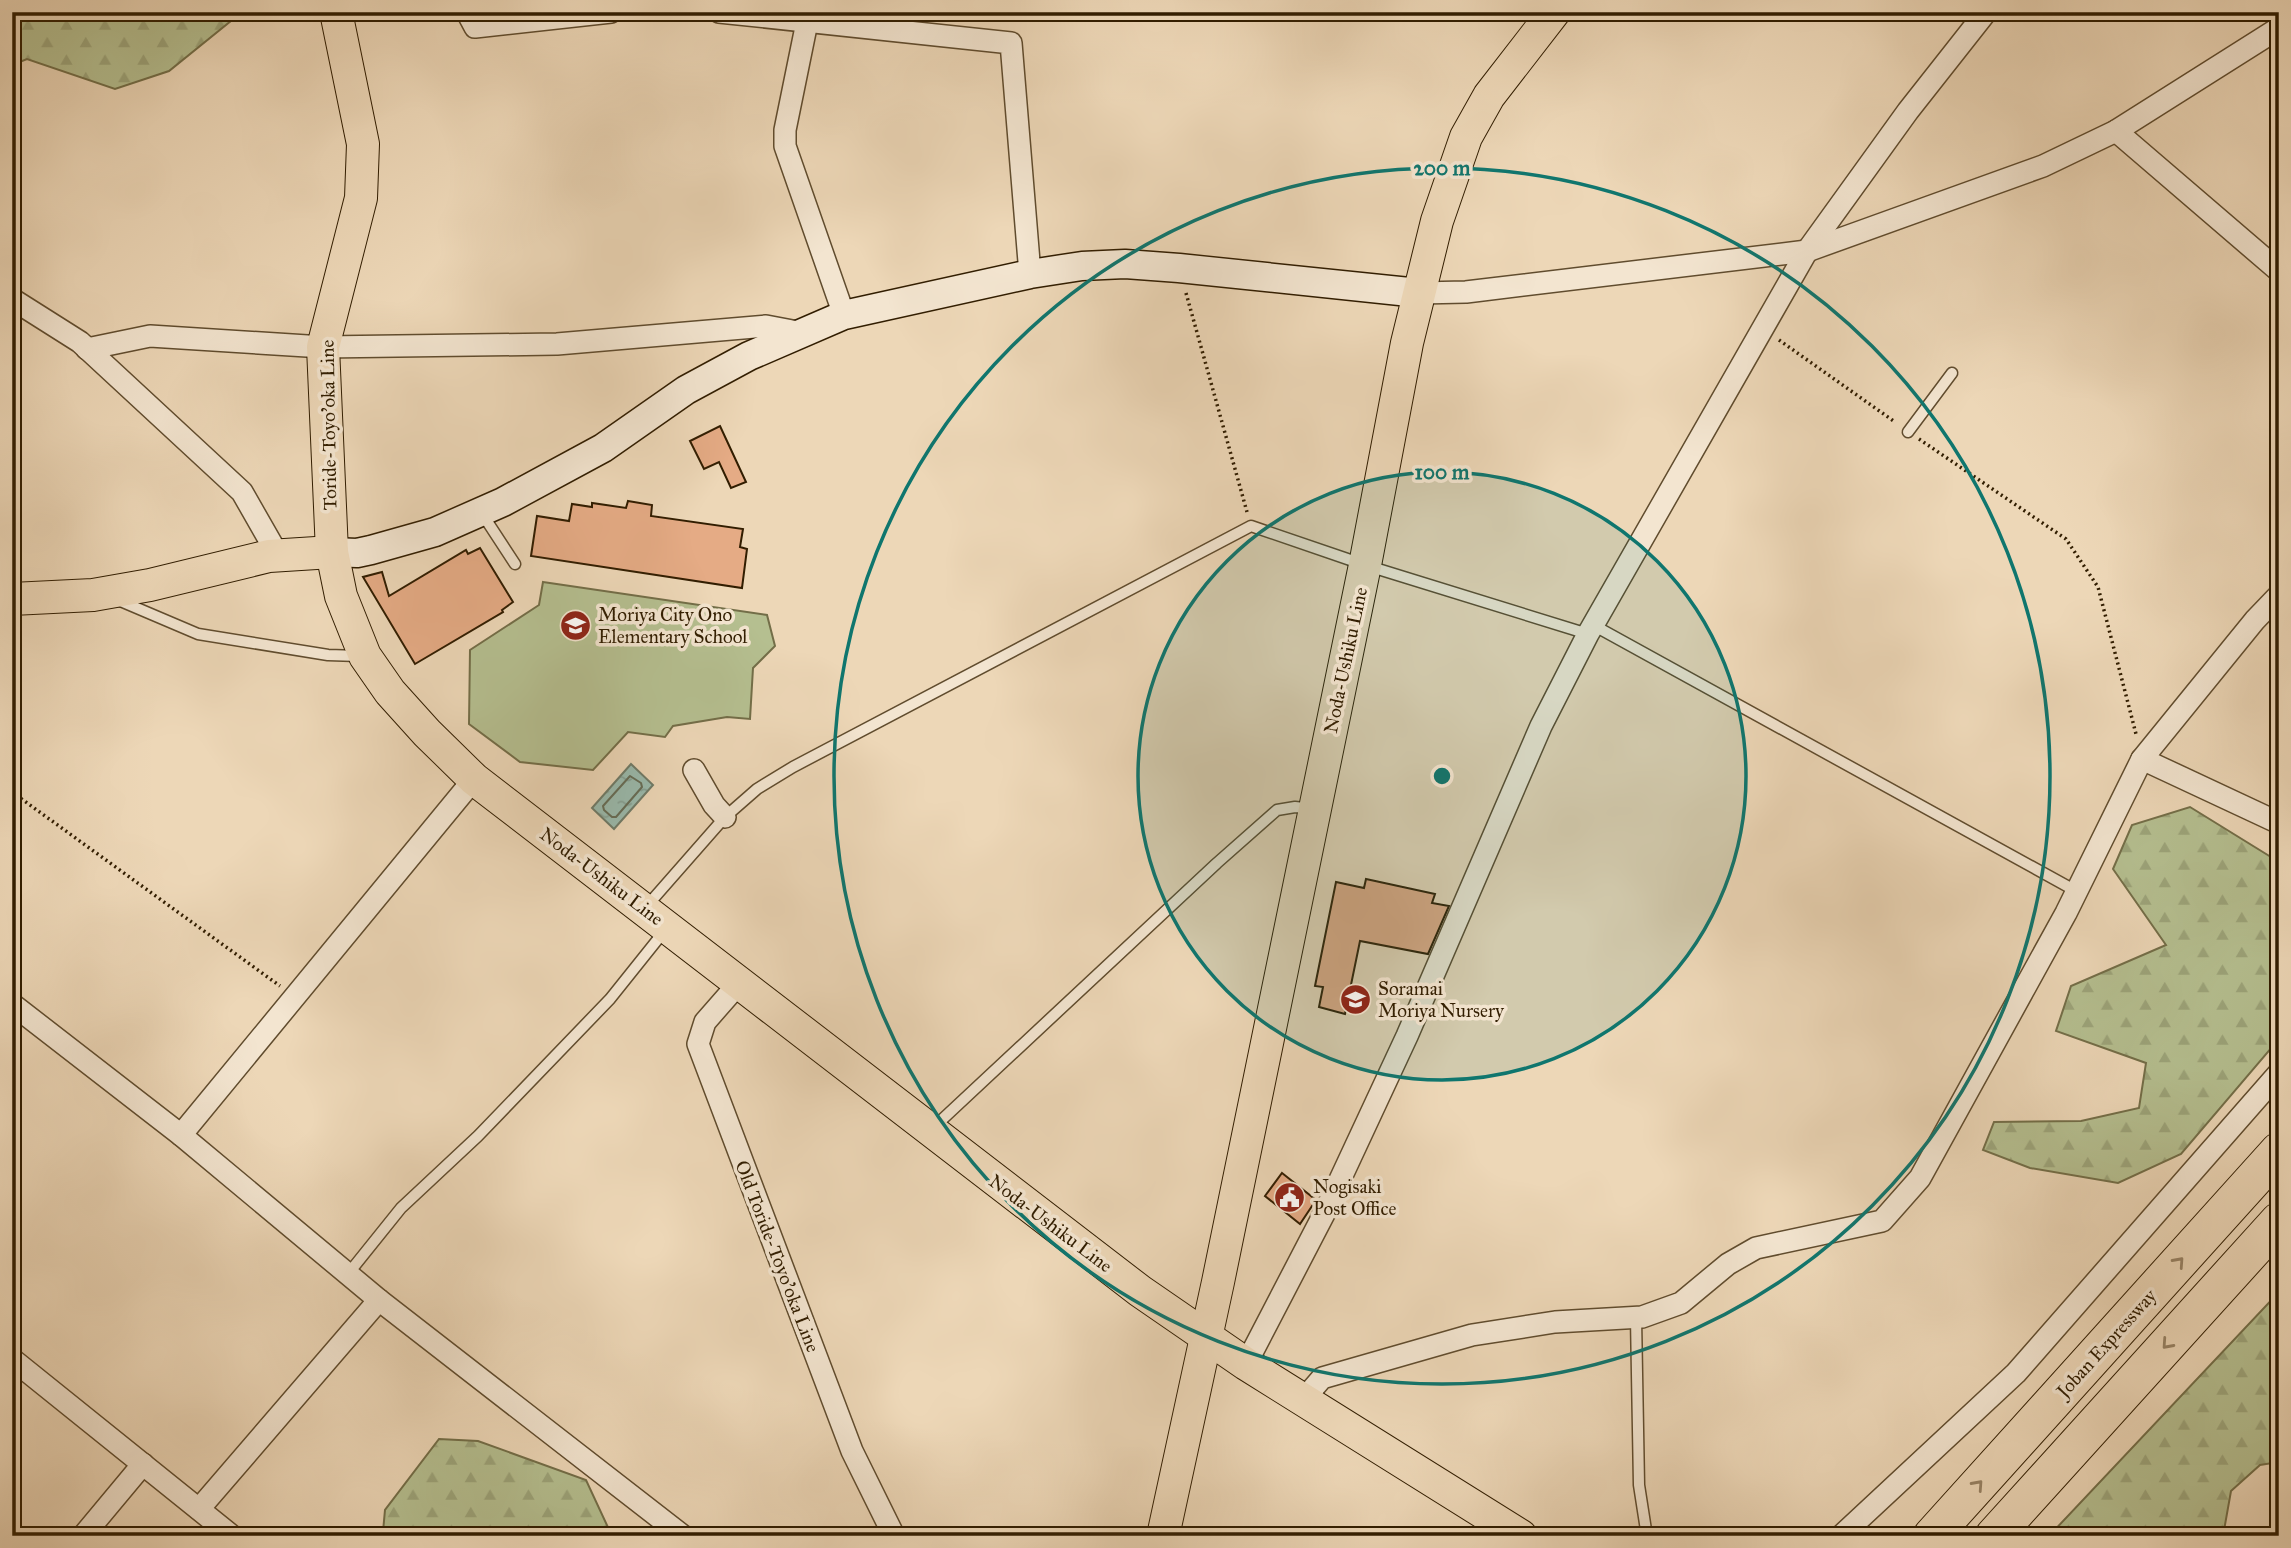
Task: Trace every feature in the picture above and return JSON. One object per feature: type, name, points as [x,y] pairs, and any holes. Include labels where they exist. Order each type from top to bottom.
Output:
[{"type":"highway","name":"Joban Expressway","points":[[1932,1536],[2279,1151]]},
{"type":"highway","points":[[1994,1536],[2279,1221]]},
{"type":"main road","name":"Toride-Toyo'oka Line","points":[[332,552],[323,346],[361,198],[363,144],[336,12]]},
{"type":"main road","name":"Noda-Ushiku Line","points":[[1206,1337],[1419,293],[1445,194],[1466,138],[1489,96],[1554,12]]},
{"type":"main road","name":"Noda-Ushiku Line","points":[[332,552],[341,596],[365,656],[390,692],[474,779],[1140,1291],[1246,1364],[1511,1533]]},
{"type":"main road","points":[[12,598],[103,593],[278,555],[332,552]]},
{"type":"main road","points":[[1163,1536],[1206,1337]]},
{"type":"street","points":[[467,12],[475,27],[611,12]]},
{"type":"street","points":[[719,12],[1011,43],[1030,274]]},
{"type":"street","points":[[1246,1364],[1325,1212],[1407,1036],[1541,726],[1590,629],[1807,251],[1908,111],[1986,12]]},
{"type":"street","points":[[807,22],[785,130],[785,146],[844,315]]},
{"type":"street","points":[[332,552],[357,553],[370,550],[435,532],[481,512],[603,448],[686,390],[749,356],[844,315],[1030,274],[1082,266],[1125,264],[1179,268],[1419,293],[1466,292],[1807,251],[2043,166],[2116,131],[2279,29]]},
{"type":"street","points":[[2116,131],[2279,271]]},
{"type":"street","points":[[12,299],[80,342],[242,492],[278,555]]},
{"type":"street","points":[[87,349],[150,336],[323,346],[557,344],[766,326],[803,333]]},
{"type":"street","points":[[1303,1400],[1322,1378],[1472,1335],[1555,1322],[1636,1318],[1681,1303],[1728,1264],[1756,1248],[1882,1222],[1920,1178],[2076,891],[2142,759],[2255,620],[2279,595]]},
{"type":"street","points":[[2142,759],[2279,823]]},
{"type":"street","points":[[694,770],[714,805],[725,817]]},
{"type":"street","points":[[181,1135],[474,779]]},
{"type":"street","name":"Old Toride-Toyo'oka Line","points":[[740,982],[705,1022],[698,1044],[852,1451],[894,1536]]},
{"type":"street","points":[[12,1004],[181,1135],[379,1300],[683,1536]]},
{"type":"street","points":[[1841,1536],[2016,1373],[2279,1073]]},
{"type":"street","points":[[199,1509],[379,1300]]},
{"type":"street","points":[[12,1359],[232,1536]]},
{"type":"street","points":[[83,1536],[143,1464]]},
{"type":"lane","points":[[1908,432],[1952,373]]},
{"type":"lane","points":[[481,512],[515,564]]},
{"type":"lane","points":[[348,1274],[401,1208],[478,1136],[610,999],[656,918],[725,817],[757,789],[793,767],[1251,526],[1365,565],[1590,629],[2076,891]]},
{"type":"lane","points":[[103,593],[198,634],[328,655],[365,656]]},
{"type":"lane","points":[[931,1130],[1277,810],[1295,807],[1315,809]]},
{"type":"lane","points":[[1636,1318],[1639,1485],[1646,1530]]},
{"type":"path","points":[[1179,268],[1251,526]]},
{"type":"path","points":[[1762,329],[2066,539],[2098,587],[2142,759]]},
{"type":"path","points":[[12,792],[294,997]]},
{"type":"green space","points":[[12,12],[242,12],[169,71],[115,89],[27,59],[12,65]]},
{"type":"green space","points":[[543,582],[767,615],[775,646],[753,668],[750,719],[727,717],[673,726],[665,737],[628,732],[593,770],[520,762],[469,724],[470,650],[539,605]]},
{"type":"green space","points":[[2190,807],[2279,862],[2279,1039],[2181,1154],[2118,1183],[2030,1168],[1983,1150],[1994,1122],[2081,1121],[2139,1108],[2146,1063],[2056,1031],[2071,986],[2166,945],[2113,869],[2132,825]]},
{"type":"green space","points":[[2279,1292],[2279,1462],[2260,1465],[2231,1491],[2223,1536],[2049,1536]]},
{"type":"green space","points":[[439,1439],[478,1441],[586,1480],[612,1536],[387,1536],[383,1532],[385,1510]]},
{"type":"water","points":[[631,764],[653,785],[614,829],[592,808]]},
{"type":"building","points":[[720,426],[746,482],[731,488],[719,462],[704,469],[690,441]]},
{"type":"building","points":[[628,501],[652,505],[651,516],[743,529],[740,547],[747,549],[742,588],[531,556],[537,516],[569,521],[572,504],[592,507],[592,503],[626,508]]},
{"type":"building","points":[[480,548],[513,602],[502,610],[503,612],[415,664],[363,577],[382,572],[389,596],[466,550],[468,554]]},
{"type":"building","points":[[1366,879],[1435,894],[1432,903],[1449,906],[1428,954],[1360,941],[1345,1014],[1319,1007],[1323,987],[1315,986],[1336,882],[1364,888]]},
{"type":"building","points":[[1282,1173],[1316,1200],[1300,1224],[1265,1196]]},
{"type":"place","name":"Moriya City Ono Elementary School","points":[[575,625]]},
{"type":"place","name":"Soramai Moriya Nursery","points":[[1355,999]]},
{"type":"place","name":"Nogisaki Post Office","points":[[1290,1197]]}]
